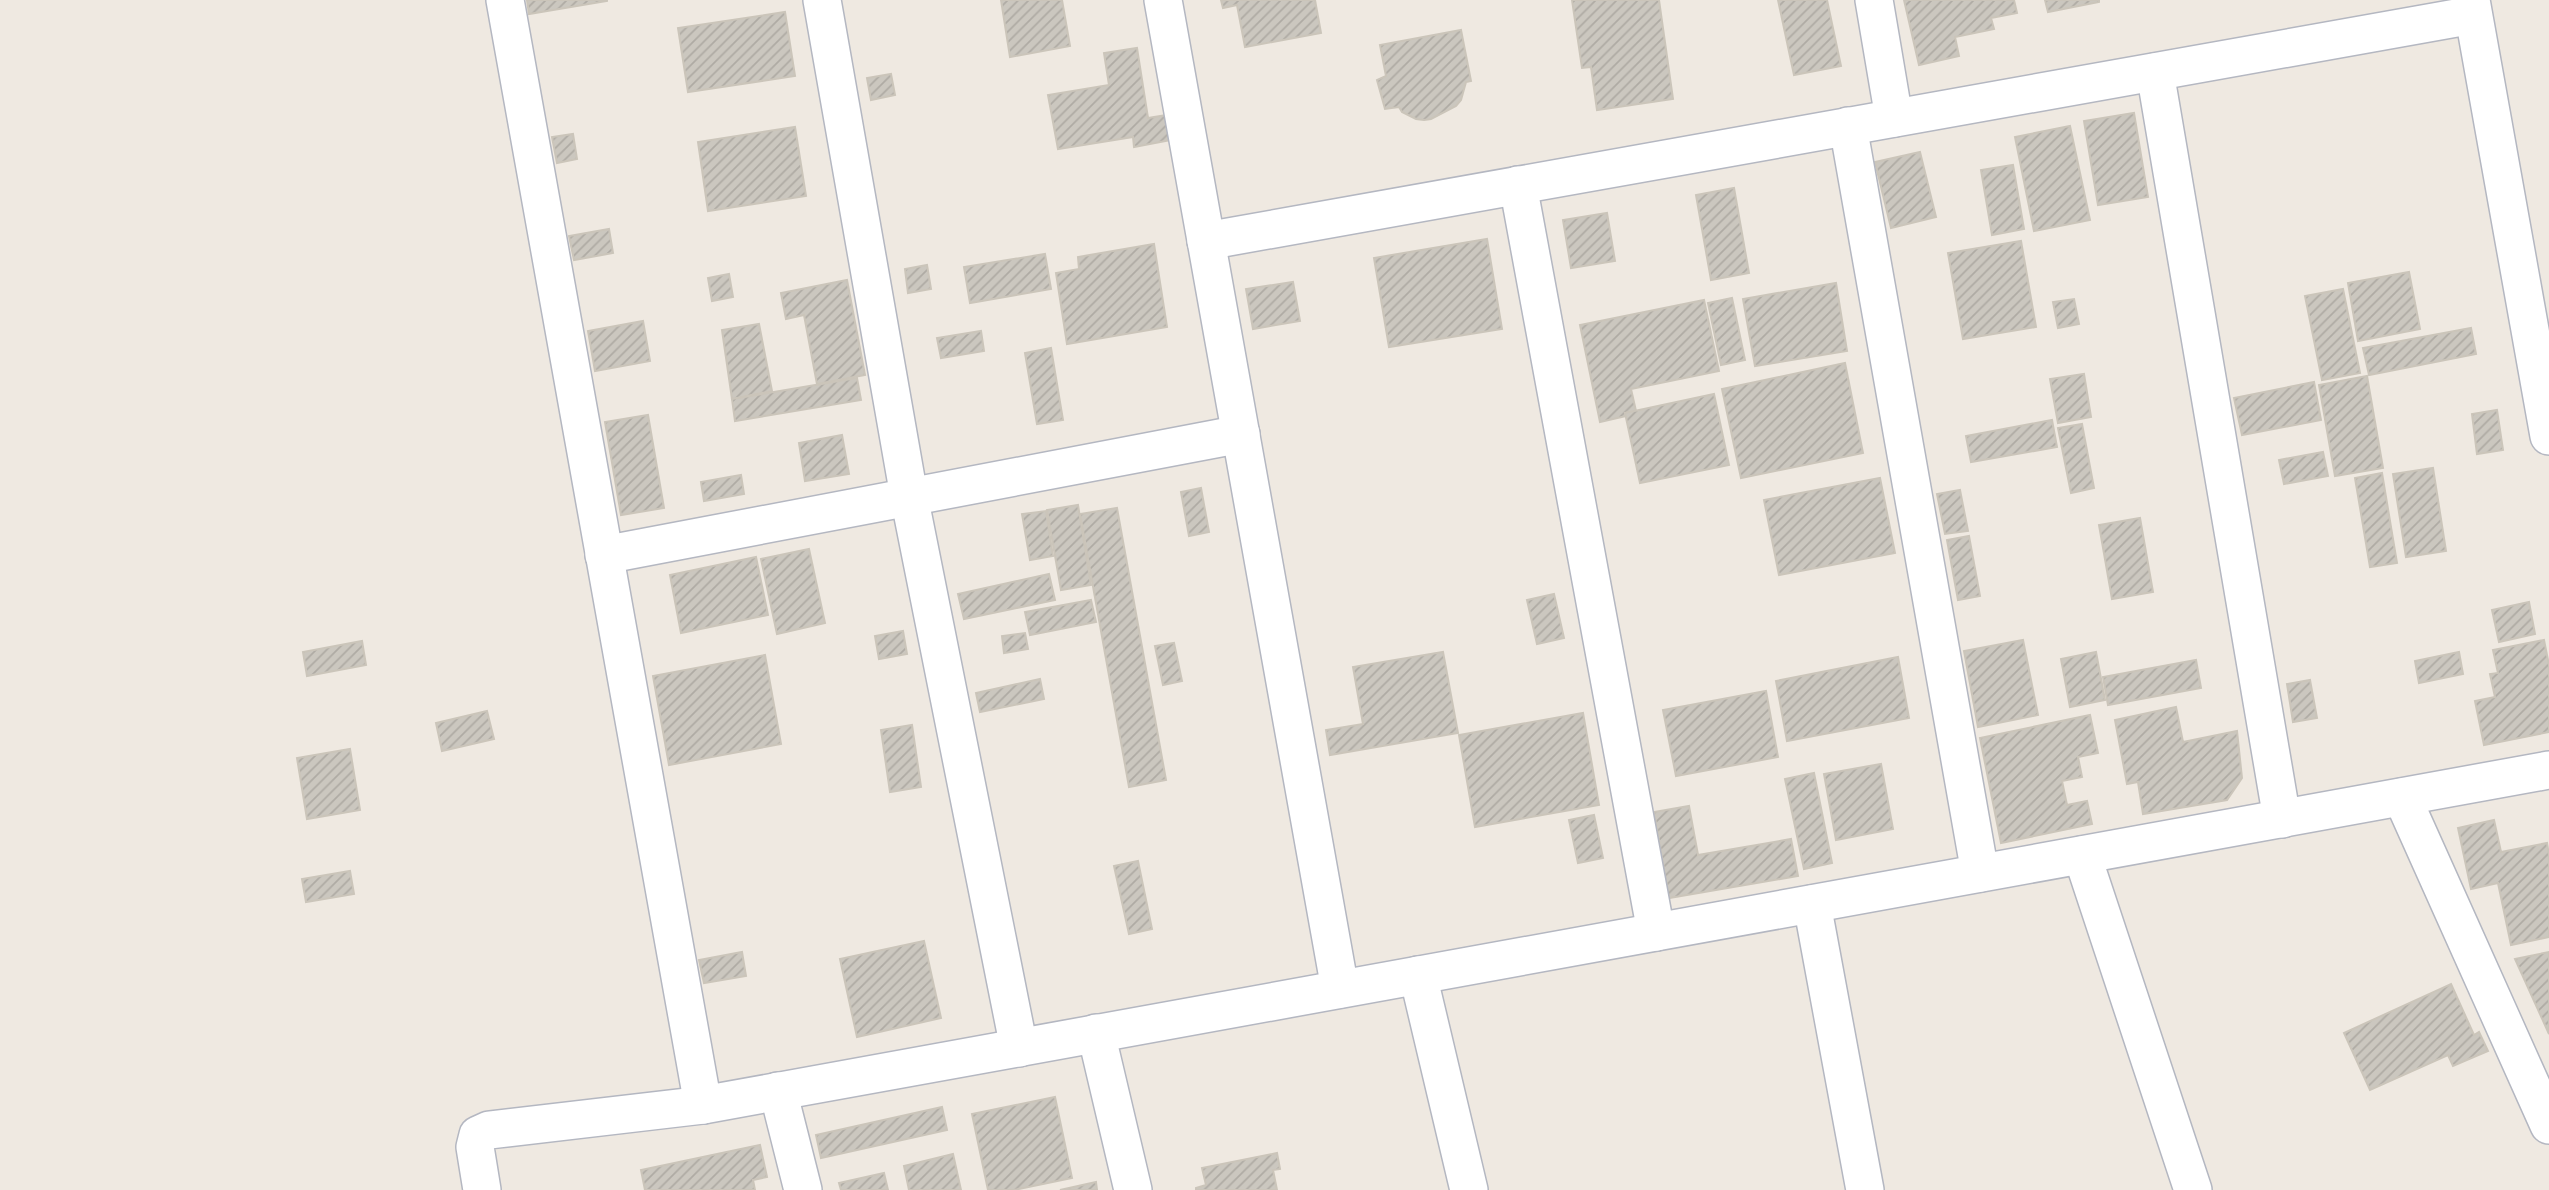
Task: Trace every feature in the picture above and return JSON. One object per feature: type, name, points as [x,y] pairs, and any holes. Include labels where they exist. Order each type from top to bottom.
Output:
[{"type":"street","points":[[505,0],[703,1105]]},
{"type":"street","points":[[822,0],[909,496],[1018,1048]]},
{"type":"street","points":[[1163,0],[1340,989]]},
{"type":"street","points":[[1874,0],[1894,118]]},
{"type":"street","points":[[1206,241],[2155,72],[2472,7],[2549,436]]},
{"type":"street","points":[[2155,72],[2282,819]]},
{"type":"street","points":[[1848,126],[1980,873]]},
{"type":"street","points":[[1518,185],[1656,932]]},
{"type":"street","points":[[604,555],[1241,434]]},
{"type":"street","points":[[482,1190],[475,1147],[478,1135],[489,1129],[703,1105],[2549,771]]},
{"type":"street","points":[[2402,797],[2541,1091],[2549,1125]]},
{"type":"street","points":[[2082,855],[2193,1190]]},
{"type":"street","points":[[1812,904],[1865,1190]]},
{"type":"street","points":[[1418,975],[1469,1190]]},
{"type":"street","points":[[1096,1033],[1133,1190]]},
{"type":"street","points":[[778,1091],[803,1190]]},
{"type":"building","points":[[527,0],[607,0],[607,1],[529,14]]},
{"type":"building","points":[[1001,0],[1062,0],[1070,46],[1010,57]]},
{"type":"building","points":[[1221,0],[1315,0],[1321,33],[1245,47],[1237,5],[1223,8]]},
{"type":"building","points":[[1572,0],[1659,0],[1673,99],[1597,110],[1591,67],[1582,68]]},
{"type":"building","points":[[1778,0],[1827,0],[1841,66],[1794,75]]},
{"type":"building","points":[[1904,0],[2014,0],[2017,13],[1991,18],[1994,29],[1955,37],[1959,56],[1919,65]]},
{"type":"building","points":[[2045,0],[2099,0],[2099,2],[2048,12]]},
{"type":"building","points":[[785,12],[795,76],[688,92],[678,28]]},
{"type":"building","points":[[1461,30],[1471,81],[1466,82],[1461,100],[1456,106],[1424,120],[1402,112],[1399,107],[1385,109],[1377,80],[1386,76],[1380,45]]},
{"type":"building","points":[[1137,48],[1148,118],[1167,115],[1171,140],[1134,147],[1133,137],[1058,149],[1048,95],[1109,85],[1104,53]]},
{"type":"building","points":[[891,74],[895,95],[871,100],[867,78]]},
{"type":"building","points":[[2134,113],[2148,197],[2098,205],[2084,121]]},
{"type":"building","points":[[2070,126],[2090,220],[2034,231],[2015,137]]},
{"type":"building","points":[[795,127],[806,196],[708,211],[698,142]]},
{"type":"building","points":[[573,134],[577,159],[557,163],[552,137]]},
{"type":"building","points":[[1920,152],[1936,217],[1891,228],[1875,162]]},
{"type":"building","points":[[2013,165],[2024,229],[1992,235],[1981,170]]},
{"type":"building","points":[[1734,188],[1749,273],[1711,280],[1696,195]]},
{"type":"building","points":[[1607,213],[1615,261],[1571,268],[1563,220]]},
{"type":"building","points":[[609,229],[613,253],[574,260],[569,236]]},
{"type":"building","points":[[1487,239],[1502,329],[1389,347],[1374,258]]},
{"type":"building","points":[[2021,241],[2036,327],[1963,339],[1948,253]]},
{"type":"building","points":[[1154,244],[1167,327],[1067,344],[1056,273],[1079,269],[1078,257]]},
{"type":"building","points":[[1045,254],[1051,289],[970,303],[964,267]]},
{"type":"building","points":[[927,265],[931,289],[908,293],[905,269]]},
{"type":"building","points":[[2409,272],[2420,329],[2358,341],[2348,283]]},
{"type":"building","points":[[729,274],[733,297],[712,301],[708,278]]},
{"type":"building","points":[[847,280],[865,375],[817,384],[804,315],[786,319],[781,293]]},
{"type":"building","points":[[1293,282],[1300,321],[1253,329],[1246,289]]},
{"type":"building","points":[[1836,283],[1847,351],[1755,366],[1743,299]]},
{"type":"building","points":[[2343,289],[2360,373],[2322,380],[2305,296]]},
{"type":"building","points":[[1732,298],[1745,360],[1721,365],[1708,303]]},
{"type":"building","points":[[2074,299],[2079,324],[2058,328],[2053,302]]},
{"type":"building","points":[[1704,300],[1719,371],[1631,389],[1636,411],[1600,422],[1580,325]]},
{"type":"building","points":[[643,321],[650,361],[595,371],[588,331]]},
{"type":"building","points":[[759,324],[772,391],[732,399],[722,330]]},
{"type":"building","points":[[2471,328],[2476,354],[2369,375],[2363,348]]},
{"type":"building","points":[[981,331],[984,351],[941,358],[937,338]]},
{"type":"building","points":[[1051,348],[1063,420],[1037,424],[1025,353]]},
{"type":"building","points":[[1845,363],[1863,453],[1741,478],[1722,389]]},
{"type":"building","points":[[2084,374],[2091,417],[2058,423],[2050,379]]},
{"type":"building","points":[[2367,376],[2383,468],[2335,476],[2319,385]]},
{"type":"building","points":[[857,378],[861,400],[735,421],[732,399]]},
{"type":"building","points":[[2314,382],[2321,420],[2242,435],[2234,398]]},
{"type":"building","points":[[1714,394],[1729,465],[1640,483],[1625,413]]},
{"type":"building","points":[[2497,410],[2503,450],[2477,454],[2472,414]]},
{"type":"building","points":[[648,415],[664,508],[621,515],[605,422]]},
{"type":"building","points":[[2052,420],[2057,447],[1971,462],[1966,436]]},
{"type":"building","points":[[2082,424],[2094,488],[2071,493],[2058,428]]},
{"type":"building","points":[[842,435],[849,474],[805,481],[799,443]]},
{"type":"building","points":[[2323,452],[2328,476],[2284,484],[2279,460]]},
{"type":"building","points":[[2433,468],[2446,551],[2406,557],[2393,474]]},
{"type":"building","points":[[2382,473],[2397,563],[2370,567],[2355,478]]},
{"type":"building","points":[[741,475],[744,494],[704,501],[701,482]]},
{"type":"building","points":[[1880,478],[1895,553],[1779,575],[1764,500]]},
{"type":"building","points":[[1201,488],[1209,532],[1189,536],[1181,492]]},
{"type":"building","points":[[1960,490],[1968,531],[1945,534],[1937,494]]},
{"type":"building","points":[[1078,505],[1091,585],[1061,590],[1047,510]]},
{"type":"building","points":[[1117,508],[1166,780],[1129,787],[1080,514]]},
{"type":"building","points":[[1046,511],[1053,556],[1030,560],[1022,514]]},
{"type":"building","points":[[2140,518],[2153,592],[2112,599],[2099,525]]},
{"type":"building","points":[[1969,536],[1980,596],[1958,600],[1947,540]]},
{"type":"building","points":[[809,549],[825,623],[777,634],[761,559]]},
{"type":"building","points":[[756,557],[768,615],[681,633],[670,575]]},
{"type":"building","points":[[1049,574],[1055,600],[964,619],[958,594]]},
{"type":"building","points":[[1554,594],[1564,638],[1537,644],[1527,600]]},
{"type":"building","points":[[1091,600],[1096,622],[1030,635],[1025,612]]},
{"type":"building","points":[[2529,602],[2535,634],[2499,642],[2492,610]]},
{"type":"building","points":[[903,631],[907,654],[879,659],[875,636]]},
{"type":"building","points":[[1025,633],[1028,649],[1004,653],[1002,636]]},
{"type":"building","points":[[2023,640],[2038,715],[1978,727],[1964,651]]},
{"type":"building","points":[[2544,640],[2549,665],[2549,732],[2484,745],[2475,701],[2495,697],[2490,674],[2498,673],[2493,650]]},
{"type":"building","points":[[362,641],[366,665],[307,676],[303,652]]},
{"type":"building","points":[[1174,643],[1182,681],[1163,685],[1155,646]]},
{"type":"building","points":[[1443,652],[1458,733],[1330,755],[1326,730],[1363,724],[1353,667]]},
{"type":"building","points":[[2096,652],[2105,700],[2070,707],[2061,659]]},
{"type":"building","points":[[2459,652],[2463,674],[2419,683],[2415,661]]},
{"type":"building","points":[[765,655],[781,744],[669,765],[653,676]]},
{"type":"building","points":[[1898,657],[1909,718],[1787,741],[1776,681]]},
{"type":"building","points":[[2196,660],[2201,688],[2108,705],[2103,677]]},
{"type":"building","points":[[1040,679],[1044,699],[980,712],[976,693]]},
{"type":"building","points":[[2310,680],[2317,718],[2293,722],[2287,684]]},
{"type":"building","points":[[1766,691],[1778,757],[1676,776],[1663,710]]},
{"type":"building","points":[[2176,707],[2183,742],[2237,731],[2242,778],[2227,800],[2143,814],[2138,782],[2127,784],[2115,720]]},
{"type":"building","points":[[487,711],[494,739],[442,751],[436,723]]},
{"type":"building","points":[[1583,713],[1599,805],[1475,827],[1459,735]]},
{"type":"building","points":[[2090,715],[2098,753],[2078,757],[2082,777],[2062,781],[2067,805],[2087,801],[2092,824],[2001,843],[1980,738]]},
{"type":"building","points":[[912,725],[921,787],[890,792],[881,730]]},
{"type":"building","points":[[350,749],[360,810],[307,819],[297,758]]},
{"type":"building","points":[[1881,764],[1893,829],[1836,840],[1824,774]]},
{"type":"building","points":[[1814,773],[1832,863],[1804,869],[1785,779]]},
{"type":"building","points":[[1689,806],[1698,855],[1791,839],[1798,876],[1669,898],[1654,812]]},
{"type":"building","points":[[1594,815],[1603,858],[1578,863],[1569,820]]},
{"type":"building","points":[[2494,820],[2501,852],[2547,843],[2549,937],[2511,945],[2498,883],[2471,889],[2458,828]]},
{"type":"building","points":[[1138,861],[1152,929],[1129,934],[1114,866]]},
{"type":"building","points":[[350,871],[354,894],[306,902],[302,879]]},
{"type":"building","points":[[924,941],[941,1018],[857,1037],[840,959]]},
{"type":"building","points":[[742,952],[746,976],[704,983],[699,960]]},
{"type":"building","points":[[2549,952],[2549,1034],[2515,959]]},
{"type":"building","points":[[2451,984],[2474,1035],[2479,1032],[2488,1051],[2453,1066],[2448,1055],[2370,1090],[2344,1033]]},
{"type":"building","points":[[1055,1097],[1072,1178],[1014,1190],[988,1190],[972,1114]]},
{"type":"building","points":[[942,1107],[947,1130],[821,1158],[816,1135]]},
{"type":"building","points":[[760,1145],[767,1177],[753,1180],[755,1190],[645,1190],[641,1170]]},
{"type":"building","points":[[1277,1153],[1280,1169],[1273,1170],[1277,1190],[1196,1190],[1206,1185],[1202,1168]]},
{"type":"building","points":[[953,1154],[961,1190],[909,1190],[904,1166]]},
{"type":"building","points":[[884,1173],[888,1190],[841,1190],[839,1183]]},
{"type":"building","points":[[1096,1182],[1097,1190],[1060,1190]]}]
